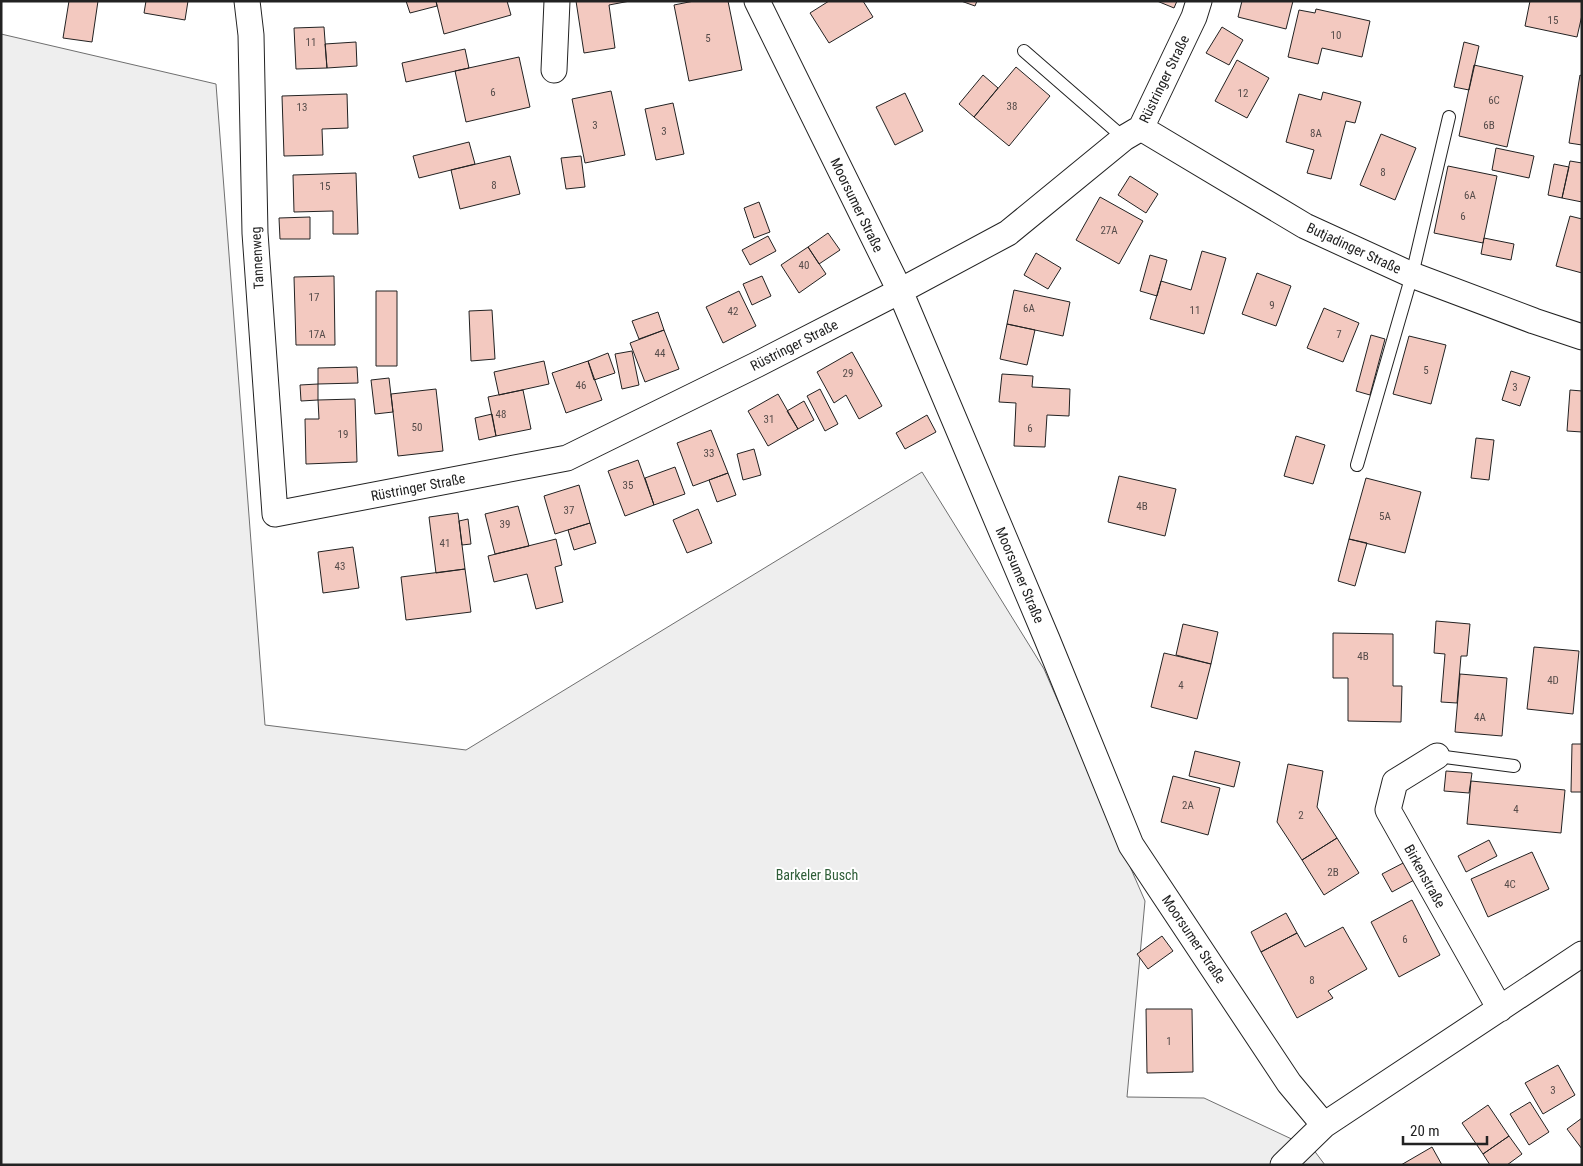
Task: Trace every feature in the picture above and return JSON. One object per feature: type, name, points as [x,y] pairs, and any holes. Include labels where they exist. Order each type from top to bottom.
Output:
[{"type":"street","name":"Tannenweg","points":[[247,1],[252,34],[255,234],[275,514]]},
{"type":"street","points":[[554,70],[557,1]]},
{"type":"street","name":"Moorsumer Straße","points":[[757,1],[900,291],[1131,845],[1290,1083],[1324,1125]]},
{"type":"street","name":"Rüstringer Straße","points":[[275,514],[568,458],[756,365],[1008,233],[1133,133],[1194,17],[1199,1]]},
{"type":"street","name":"Butjadinger Straße","points":[[1133,133],[1305,226],[1412,275],[1534,322],[1582,338]]},
{"type":"street","name":"Birkenstraße","points":[[1437,756],[1395,782],[1388,810],[1500,1009]]},
{"type":"street","points":[[1282,1165],[1324,1125],[1582,954]]},
{"type":"lane","points":[[1024,51],[1133,133]]},
{"type":"lane","points":[[1357,465],[1412,275],[1449,117]]},
{"type":"lane","points":[[1437,756],[1514,766]]},
{"type":"green space","name":"Barkeler Busch","points":[[1,34],[216,84],[265,725],[466,750],[922,472],[1044,669],[1145,901],[1127,1097],[1204,1098],[1313,1149],[1325,1165],[1,1165]]},
{"type":"building","points":[[69,1],[98,1],[92,42],[63,38]]},
{"type":"building","points":[[146,1],[188,1],[185,20],[144,13]]},
{"type":"building","points":[[406,1],[436,1],[437,6],[410,13]]},
{"type":"building","points":[[436,1],[507,1],[511,15],[444,34]]},
{"type":"building","points":[[576,1],[630,1],[609,5],[615,48],[584,53]]},
{"type":"building","points":[[694,1],[728,1],[742,70],[689,81],[674,5]]},
{"type":"building","points":[[829,1],[863,1],[873,17],[829,43],[810,13]]},
{"type":"building","points":[[961,1],[977,1],[975,6]]},
{"type":"building","points":[[1157,1],[1177,1],[1174,8]]},
{"type":"building","points":[[1242,1],[1293,1],[1286,29],[1238,17]]},
{"type":"building","points":[[1530,1],[1582,1],[1582,15],[1577,37],[1525,26]]},
{"type":"building","points":[[1316,9],[1370,21],[1362,57],[1322,48],[1318,64],[1288,57],[1299,10],[1315,13]]},
{"type":"building","points":[[324,27],[327,68],[296,69],[294,28]]},
{"type":"building","points":[[1222,27],[1243,40],[1229,65],[1206,53]]},
{"type":"building","points":[[356,42],[357,66],[327,68],[325,44]]},
{"type":"building","points":[[1464,42],[1479,46],[1469,90],[1454,87]]},
{"type":"building","points":[[465,49],[469,68],[406,82],[402,63]]},
{"type":"building","points":[[519,57],[530,107],[466,122],[455,71]]},
{"type":"building","points":[[1237,60],[1269,78],[1247,118],[1215,101]]},
{"type":"building","points":[[1474,65],[1523,76],[1507,147],[1459,136]]},
{"type":"building","points":[[1016,67],[1050,96],[1009,146],[974,117]]},
{"type":"building","points":[[983,75],[998,88],[974,117],[959,104]]},
{"type":"building","points":[[1580,75],[1582,76],[1582,145],[1569,143]]},
{"type":"building","points":[[611,91],[625,155],[585,163],[572,99]]},
{"type":"building","points":[[1323,92],[1361,102],[1355,123],[1346,121],[1331,179],[1307,173],[1314,150],[1286,142],[1299,94],[1321,100]]},
{"type":"building","points":[[905,93],[923,131],[895,145],[876,107]]},
{"type":"building","points":[[347,94],[348,128],[322,129],[323,155],[284,156],[282,96]]},
{"type":"building","points":[[673,103],[684,154],[656,160],[645,109]]},
{"type":"building","points":[[1381,134],[1416,148],[1395,200],[1360,185]]},
{"type":"building","points":[[469,142],[475,164],[419,178],[413,156]]},
{"type":"building","points":[[1496,148],[1534,156],[1529,178],[1492,170]]},
{"type":"building","points":[[510,156],[520,194],[460,209],[451,170]]},
{"type":"building","points":[[581,156],[585,187],[566,189],[561,158]]},
{"type":"building","points":[[1570,161],[1582,163],[1582,202],[1562,198]]},
{"type":"building","points":[[1554,164],[1569,167],[1562,198],[1548,195]]},
{"type":"building","points":[[1448,166],[1497,176],[1483,243],[1434,233]]},
{"type":"building","points":[[356,173],[358,234],[333,234],[333,211],[294,212],[293,175]]},
{"type":"building","points":[[1130,176],[1158,194],[1146,213],[1118,195]]},
{"type":"building","points":[[1100,197],[1143,221],[1119,264],[1076,240]]},
{"type":"building","points":[[759,202],[770,232],[754,238],[744,208]]},
{"type":"building","points":[[1570,216],[1582,219],[1582,273],[1556,266]]},
{"type":"building","points":[[310,217],[310,239],[280,239],[279,218]]},
{"type":"building","points":[[828,233],[840,250],[819,264],[808,247]]},
{"type":"building","points":[[768,236],[776,251],[750,265],[742,250]]},
{"type":"building","points":[[1484,238],[1514,244],[1511,260],[1481,254]]},
{"type":"building","points":[[808,247],[826,274],[799,293],[781,265]]},
{"type":"building","points":[[1202,251],[1226,258],[1204,334],[1150,319],[1161,281],[1191,290]]},
{"type":"building","points":[[1036,253],[1061,268],[1048,289],[1024,275]]},
{"type":"building","points":[[1150,255],[1167,260],[1157,296],[1140,291]]},
{"type":"building","points":[[1257,273],[1291,286],[1276,326],[1242,314]]},
{"type":"building","points":[[334,276],[335,345],[296,345],[294,277]]},
{"type":"building","points":[[762,276],[771,296],[752,305],[743,284]]},
{"type":"building","points":[[1014,290],[1070,302],[1063,336],[1007,324]]},
{"type":"building","points":[[376,291],[397,291],[397,366],[376,366]]},
{"type":"building","points":[[739,291],[756,326],[723,343],[706,307]]},
{"type":"building","points":[[1324,308],[1359,323],[1343,362],[1307,348]]},
{"type":"building","points":[[492,310],[495,359],[471,361],[469,311]]},
{"type":"building","points":[[658,312],[664,330],[639,339],[632,321]]},
{"type":"building","points":[[1007,324],[1035,330],[1027,365],[1000,359]]},
{"type":"building","points":[[664,330],[679,369],[645,382],[630,343]]},
{"type":"building","points":[[1371,335],[1385,339],[1370,395],[1356,391]]},
{"type":"building","points":[[1409,336],[1446,345],[1431,404],[1393,394]]},
{"type":"building","points":[[632,351],[639,385],[622,389],[615,354]]},
{"type":"building","points":[[852,352],[882,406],[859,419],[846,395],[834,403],[817,372]]},
{"type":"building","points":[[608,353],[615,373],[594,380],[588,361]]},
{"type":"building","points":[[544,361],[549,384],[499,395],[494,372]]},
{"type":"building","points":[[588,361],[602,400],[566,413],[552,373]]},
{"type":"building","points":[[357,367],[358,383],[318,384],[318,368]]},
{"type":"building","points":[[1511,371],[1530,377],[1520,406],[1502,400]]},
{"type":"building","points":[[1002,374],[1033,376],[1032,387],[1070,389],[1069,416],[1047,415],[1045,447],[1014,446],[1016,403],[999,402]]},
{"type":"building","points":[[389,378],[393,412],[375,414],[371,380]]},
{"type":"building","points":[[318,384],[318,400],[301,401],[300,385]]},
{"type":"building","points":[[436,389],[443,451],[398,456],[391,394]]},
{"type":"building","points":[[820,389],[838,424],[825,431],[807,396]]},
{"type":"building","points":[[523,390],[531,429],[496,436],[488,397]]},
{"type":"building","points":[[1570,390],[1582,391],[1582,432],[1567,431]]},
{"type":"building","points":[[778,394],[798,429],[768,446],[748,411]]},
{"type":"building","points":[[355,399],[357,462],[306,464],[305,419],[319,419],[318,400]]},
{"type":"building","points":[[804,401],[814,420],[798,429],[787,411]]},
{"type":"building","points":[[492,414],[496,436],[479,440],[475,418]]},
{"type":"building","points":[[927,415],[936,432],[905,449],[896,433]]},
{"type":"building","points":[[711,430],[728,473],[693,486],[677,443]]},
{"type":"building","points":[[1296,436],[1325,445],[1313,484],[1284,476]]},
{"type":"building","points":[[1476,438],[1494,440],[1489,480],[1471,478]]},
{"type":"building","points":[[754,449],[761,475],[743,480],[737,454]]},
{"type":"building","points":[[638,460],[654,505],[625,516],[608,471]]},
{"type":"building","points":[[675,467],[685,494],[654,505],[645,478]]},
{"type":"building","points":[[728,473],[736,495],[717,502],[709,480]]},
{"type":"building","points":[[1119,476],[1176,489],[1165,536],[1108,522]]},
{"type":"building","points":[[1366,478],[1421,492],[1405,553],[1349,539]]},
{"type":"building","points":[[579,485],[590,523],[555,534],[544,496]]},
{"type":"building","points":[[518,506],[529,546],[495,554],[485,514]]},
{"type":"building","points":[[698,509],[712,543],[687,553],[673,520]]},
{"type":"building","points":[[458,513],[465,569],[436,573],[429,517]]},
{"type":"building","points":[[468,519],[471,544],[462,545],[459,521]]},
{"type":"building","points":[[590,523],[596,543],[574,550],[568,530]]},
{"type":"building","points":[[556,539],[562,565],[555,567],[563,602],[536,609],[527,574],[494,582],[488,556]]},
{"type":"building","points":[[1349,539],[1367,543],[1355,586],[1338,581]]},
{"type":"building","points":[[353,547],[359,588],[323,593],[318,552]]},
{"type":"building","points":[[465,569],[471,612],[406,620],[401,577]]},
{"type":"building","points":[[1436,621],[1470,624],[1467,656],[1461,656],[1457,703],[1441,702],[1445,654],[1434,653]]},
{"type":"building","points":[[1183,624],[1218,632],[1211,664],[1176,655]]},
{"type":"building","points":[[1333,633],[1393,634],[1393,686],[1402,686],[1401,722],[1348,721],[1348,678],[1333,678]]},
{"type":"building","points":[[1534,647],[1579,651],[1573,714],[1527,709]]},
{"type":"building","points":[[1164,653],[1211,664],[1197,719],[1151,707]]},
{"type":"building","points":[[1460,674],[1507,678],[1502,736],[1455,732]]},
{"type":"building","points":[[1572,744],[1582,744],[1582,792],[1571,792]]},
{"type":"building","points":[[1195,751],[1240,762],[1234,787],[1189,776]]},
{"type":"building","points":[[1288,764],[1323,771],[1317,807],[1337,838],[1302,860],[1277,822]]},
{"type":"building","points":[[1446,771],[1472,773],[1469,793],[1444,791]]},
{"type":"building","points":[[1173,776],[1220,788],[1208,835],[1161,822]]},
{"type":"building","points":[[1471,781],[1565,790],[1561,833],[1467,824]]},
{"type":"building","points":[[1337,838],[1359,873],[1324,895],[1302,860]]},
{"type":"building","points":[[1489,840],[1497,856],[1466,872],[1458,856]]},
{"type":"building","points":[[1532,852],[1549,889],[1488,917],[1471,879]]},
{"type":"building","points":[[1407,861],[1416,879],[1392,892],[1382,874]]},
{"type":"building","points":[[1412,900],[1440,955],[1399,977],[1371,922]]},
{"type":"building","points":[[1286,913],[1297,933],[1261,952],[1251,932]]},
{"type":"building","points":[[1343,927],[1367,969],[1328,991],[1333,998],[1297,1018],[1261,952],[1297,933],[1305,947]]},
{"type":"building","points":[[1162,936],[1173,951],[1148,969],[1137,954]]},
{"type":"building","points":[[1146,1009],[1192,1009],[1193,1072],[1147,1073]]},
{"type":"building","points":[[1558,1065],[1575,1095],[1543,1114],[1525,1083]]},
{"type":"building","points":[[1530,1102],[1549,1132],[1529,1145],[1510,1114]]},
{"type":"building","points":[[1488,1105],[1509,1136],[1483,1154],[1462,1123]]},
{"type":"building","points":[[1582,1118],[1582,1149],[1567,1129]]},
{"type":"building","points":[[1509,1136],[1522,1154],[1507,1165],[1490,1165],[1483,1154]]},
{"type":"building","points":[[1432,1147],[1442,1165],[1401,1165]]}]
